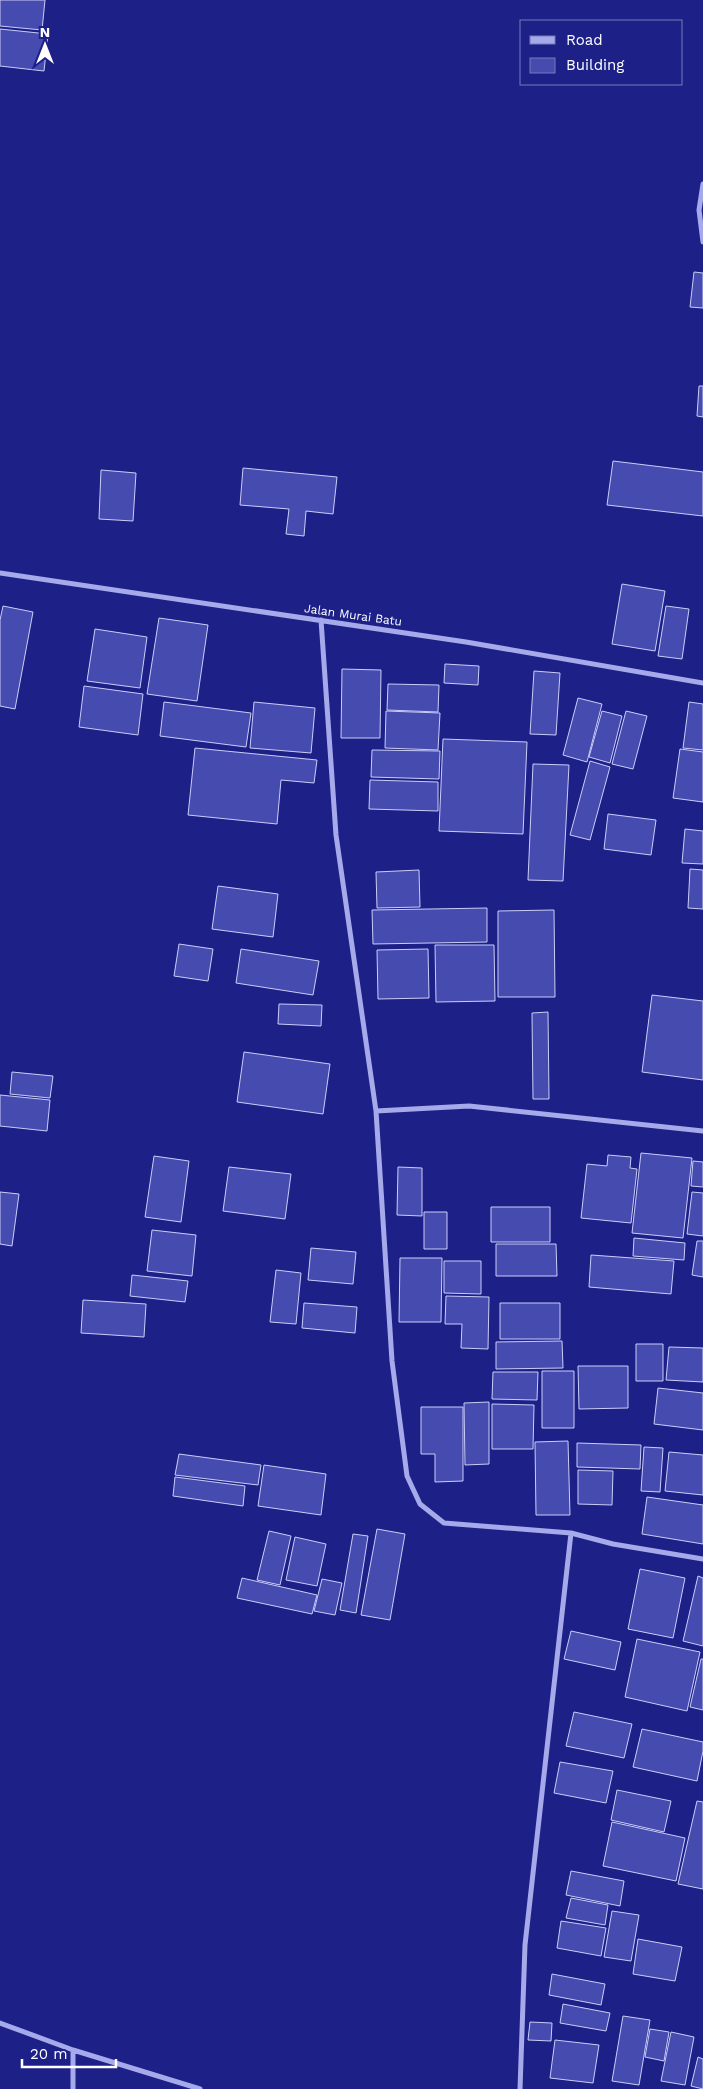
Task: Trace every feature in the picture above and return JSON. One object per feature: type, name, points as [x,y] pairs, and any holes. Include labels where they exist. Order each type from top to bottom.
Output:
[{"type":"street","points":[[703,184],[699,210],[703,242]]},
{"type":"street","name":"Jalan Murai Batu","points":[[0,573],[466,642],[703,684]]},
{"type":"street","points":[[321,620],[336,835],[376,1111],[392,1361],[407,1476],[420,1504],[444,1523],[571,1533],[612,1544],[703,1559]]},
{"type":"street","points":[[376,1111],[470,1106],[703,1131]]},
{"type":"street","points":[[520,2089],[525,1945],[571,1533]]},
{"type":"street","points":[[0,2023],[73,2050],[200,2089]]},
{"type":"street","points":[[73,2050],[73,2089]]},
{"type":"building","points":[[0,0],[45,0],[42,30],[0,26]]},
{"type":"building","points":[[0,29],[48,34],[44,71],[0,66]]},
{"type":"building","points":[[694,272],[703,273],[703,308],[690,307]]},
{"type":"building","points":[[699,386],[703,386],[703,417],[697,416]]},
{"type":"building","points":[[613,461],[703,472],[703,516],[607,505]]},
{"type":"building","points":[[243,468],[337,477],[333,514],[306,511],[304,536],[286,534],[289,509],[240,505]]},
{"type":"building","points":[[101,470],[136,473],[133,521],[99,519]]},
{"type":"building","points":[[622,584],[665,591],[655,651],[612,644]]},
{"type":"building","points":[[3,606],[33,612],[15,709],[0,706],[0,620]]},
{"type":"building","points":[[666,606],[689,609],[682,659],[658,656]]},
{"type":"building","points":[[159,618],[208,625],[197,701],[147,694]]},
{"type":"building","points":[[95,629],[147,637],[140,688],[87,681]]},
{"type":"building","points":[[445,664],[479,666],[478,685],[444,683]]},
{"type":"building","points":[[342,669],[381,670],[380,738],[341,738]]},
{"type":"building","points":[[534,671],[560,673],[556,735],[530,734]]},
{"type":"building","points":[[388,684],[439,685],[438,712],[387,710]]},
{"type":"building","points":[[84,686],[143,694],[138,735],[79,727]]},
{"type":"building","points":[[578,698],[602,704],[587,762],[563,755]]},
{"type":"building","points":[[164,702],[251,713],[246,747],[160,736]]},
{"type":"building","points":[[254,702],[315,708],[311,753],[250,748]]},
{"type":"building","points":[[689,702],[703,704],[703,750],[683,748]]},
{"type":"building","points":[[386,711],[440,713],[438,750],[385,748]]},
{"type":"building","points":[[602,711],[622,716],[610,763],[589,757]]},
{"type":"building","points":[[626,711],[647,716],[633,769],[612,764]]},
{"type":"building","points":[[443,739],[527,742],[523,834],[439,831]]},
{"type":"building","points":[[195,748],[317,760],[314,783],[281,780],[277,824],[188,815]]},
{"type":"building","points":[[680,749],[703,752],[703,802],[673,798]]},
{"type":"building","points":[[372,750],[440,751],[439,779],[371,777]]},
{"type":"building","points":[[590,761],[610,767],[590,840],[570,835]]},
{"type":"building","points":[[533,764],[569,765],[563,881],[528,880]]},
{"type":"building","points":[[370,780],[438,782],[438,811],[369,809]]},
{"type":"building","points":[[608,814],[656,820],[651,855],[604,849]]},
{"type":"building","points":[[685,829],[703,831],[703,864],[682,863]]},
{"type":"building","points":[[690,869],[703,870],[703,909],[688,908]]},
{"type":"building","points":[[419,870],[420,907],[377,908],[376,872]]},
{"type":"building","points":[[218,886],[278,894],[273,937],[212,929]]},
{"type":"building","points":[[487,908],[487,942],[373,944],[372,910]]},
{"type":"building","points":[[554,910],[555,997],[498,997],[498,911]]},
{"type":"building","points":[[179,944],[213,949],[208,981],[174,976]]},
{"type":"building","points":[[435,945],[494,945],[495,1001],[436,1002]]},
{"type":"building","points":[[241,949],[319,961],[313,995],[236,983]]},
{"type":"building","points":[[428,949],[429,998],[378,999],[377,950]]},
{"type":"building","points":[[652,995],[703,1001],[703,1080],[642,1072]]},
{"type":"building","points":[[279,1004],[322,1005],[321,1026],[278,1024]]},
{"type":"building","points":[[548,1012],[549,1099],[533,1099],[532,1013]]},
{"type":"building","points":[[244,1052],[330,1064],[323,1114],[237,1102]]},
{"type":"building","points":[[12,1072],[53,1076],[50,1098],[10,1094]]},
{"type":"building","points":[[0,1095],[50,1100],[47,1131],[0,1126]]},
{"type":"building","points":[[641,1153],[692,1158],[683,1238],[632,1233]]},
{"type":"building","points":[[608,1155],[631,1157],[630,1168],[637,1169],[631,1223],[581,1218],[587,1164],[607,1166]]},
{"type":"building","points":[[154,1156],[189,1161],[181,1222],[145,1217]]},
{"type":"building","points":[[693,1161],[703,1162],[703,1187],[691,1186]]},
{"type":"building","points":[[229,1167],[291,1174],[285,1219],[223,1211]]},
{"type":"building","points":[[398,1167],[422,1168],[422,1216],[397,1215]]},
{"type":"building","points":[[0,1192],[19,1194],[12,1246],[0,1244]]},
{"type":"building","points":[[692,1192],[703,1193],[703,1236],[687,1234]]},
{"type":"building","points":[[491,1207],[550,1207],[550,1242],[491,1242]]},
{"type":"building","points":[[424,1212],[447,1212],[447,1249],[424,1249]]},
{"type":"building","points":[[152,1230],[196,1235],[192,1276],[147,1271]]},
{"type":"building","points":[[634,1238],[685,1243],[684,1260],[633,1256]]},
{"type":"building","points":[[697,1241],[703,1241],[703,1277],[692,1275]]},
{"type":"building","points":[[496,1244],[556,1244],[557,1276],[496,1276]]},
{"type":"building","points":[[311,1248],[356,1252],[353,1284],[308,1280]]},
{"type":"building","points":[[591,1255],[674,1261],[671,1294],[589,1287]]},
{"type":"building","points":[[400,1258],[442,1258],[441,1322],[399,1322]]},
{"type":"building","points":[[444,1261],[481,1261],[481,1294],[444,1293]]},
{"type":"building","points":[[276,1270],[301,1273],[296,1324],[270,1322]]},
{"type":"building","points":[[132,1275],[188,1281],[185,1302],[130,1296]]},
{"type":"building","points":[[446,1296],[489,1297],[488,1349],[461,1348],[462,1324],[445,1324]]},
{"type":"building","points":[[83,1300],[146,1304],[144,1337],[81,1333]]},
{"type":"building","points":[[304,1303],[357,1307],[355,1333],[302,1328]]},
{"type":"building","points":[[500,1303],[560,1303],[560,1339],[500,1339]]},
{"type":"building","points":[[562,1341],[563,1368],[496,1369],[496,1342]]},
{"type":"building","points":[[636,1344],[663,1344],[663,1381],[636,1381]]},
{"type":"building","points":[[669,1347],[703,1348],[703,1382],[666,1380]]},
{"type":"building","points":[[578,1366],[628,1366],[628,1408],[579,1409]]},
{"type":"building","points":[[542,1371],[574,1371],[574,1428],[542,1428]]},
{"type":"building","points":[[493,1372],[538,1372],[537,1400],[492,1399]]},
{"type":"building","points":[[658,1388],[703,1393],[703,1430],[654,1424]]},
{"type":"building","points":[[489,1402],[489,1464],[465,1465],[464,1403]]},
{"type":"building","points":[[492,1404],[534,1405],[533,1449],[492,1449]]},
{"type":"building","points":[[421,1407],[463,1407],[463,1481],[435,1482],[435,1454],[421,1454]]},
{"type":"building","points":[[568,1441],[570,1515],[536,1515],[535,1442]]},
{"type":"building","points":[[577,1443],[641,1445],[640,1469],[577,1467]]},
{"type":"building","points":[[644,1447],[663,1448],[660,1492],[641,1491]]},
{"type":"building","points":[[669,1452],[703,1455],[703,1495],[665,1491]]},
{"type":"building","points":[[179,1454],[261,1465],[258,1485],[175,1475]]},
{"type":"building","points":[[264,1465],[326,1474],[321,1515],[258,1506]]},
{"type":"building","points":[[578,1470],[613,1471],[612,1505],[578,1504]]},
{"type":"building","points":[[175,1477],[245,1486],[243,1506],[173,1496]]},
{"type":"building","points":[[647,1497],[703,1505],[703,1544],[642,1534]]},
{"type":"building","points":[[377,1529],[405,1534],[390,1620],[361,1615]]},
{"type":"building","points":[[269,1531],[291,1536],[280,1585],[257,1580]]},
{"type":"building","points":[[353,1534],[368,1536],[356,1613],[340,1610]]},
{"type":"building","points":[[295,1537],[326,1544],[317,1586],[286,1580]]},
{"type":"building","points":[[640,1569],[685,1578],[673,1638],[628,1629]]},
{"type":"building","points":[[698,1576],[703,1578],[703,1646],[683,1641]]},
{"type":"building","points":[[242,1578],[317,1595],[312,1614],[237,1598]]},
{"type":"building","points":[[322,1579],[342,1583],[335,1615],[314,1611]]},
{"type":"building","points":[[571,1631],[621,1642],[615,1670],[564,1659]]},
{"type":"building","points":[[637,1639],[700,1652],[687,1711],[625,1697]]},
{"type":"building","points":[[701,1659],[703,1659],[703,1710],[690,1707]]},
{"type":"building","points":[[574,1712],[632,1724],[624,1758],[566,1746]]},
{"type":"building","points":[[642,1729],[703,1742],[697,1781],[633,1767]]},
{"type":"building","points":[[560,1762],[613,1771],[606,1803],[554,1793]]},
{"type":"building","points":[[617,1790],[671,1801],[664,1832],[611,1820]]},
{"type":"building","points":[[697,1801],[703,1802],[703,1889],[678,1884]]},
{"type":"building","points":[[612,1822],[685,1838],[676,1881],[603,1866]]},
{"type":"building","points":[[571,1871],[624,1881],[620,1906],[566,1895]]},
{"type":"building","points":[[571,1898],[608,1905],[605,1925],[566,1918]]},
{"type":"building","points":[[612,1911],[639,1915],[631,1961],[604,1957]]},
{"type":"building","points":[[561,1921],[606,1928],[601,1956],[557,1948]]},
{"type":"building","points":[[638,1939],[682,1947],[675,1981],[633,1974]]},
{"type":"building","points":[[552,1974],[605,1984],[601,2005],[549,1995]]},
{"type":"building","points":[[563,2004],[610,2013],[606,2031],[560,2023]]},
{"type":"building","points":[[623,2016],[650,2020],[639,2085],[612,2081]]},
{"type":"building","points":[[530,2022],[552,2023],[551,2041],[528,2040]]},
{"type":"building","points":[[650,2029],[669,2032],[664,2061],[645,2057]]},
{"type":"building","points":[[671,2032],[694,2037],[685,2085],[661,2081]]},
{"type":"building","points":[[555,2040],[599,2045],[593,2083],[550,2078]]},
{"type":"building","points":[[698,2057],[703,2059],[703,2089],[691,2086]]}]
